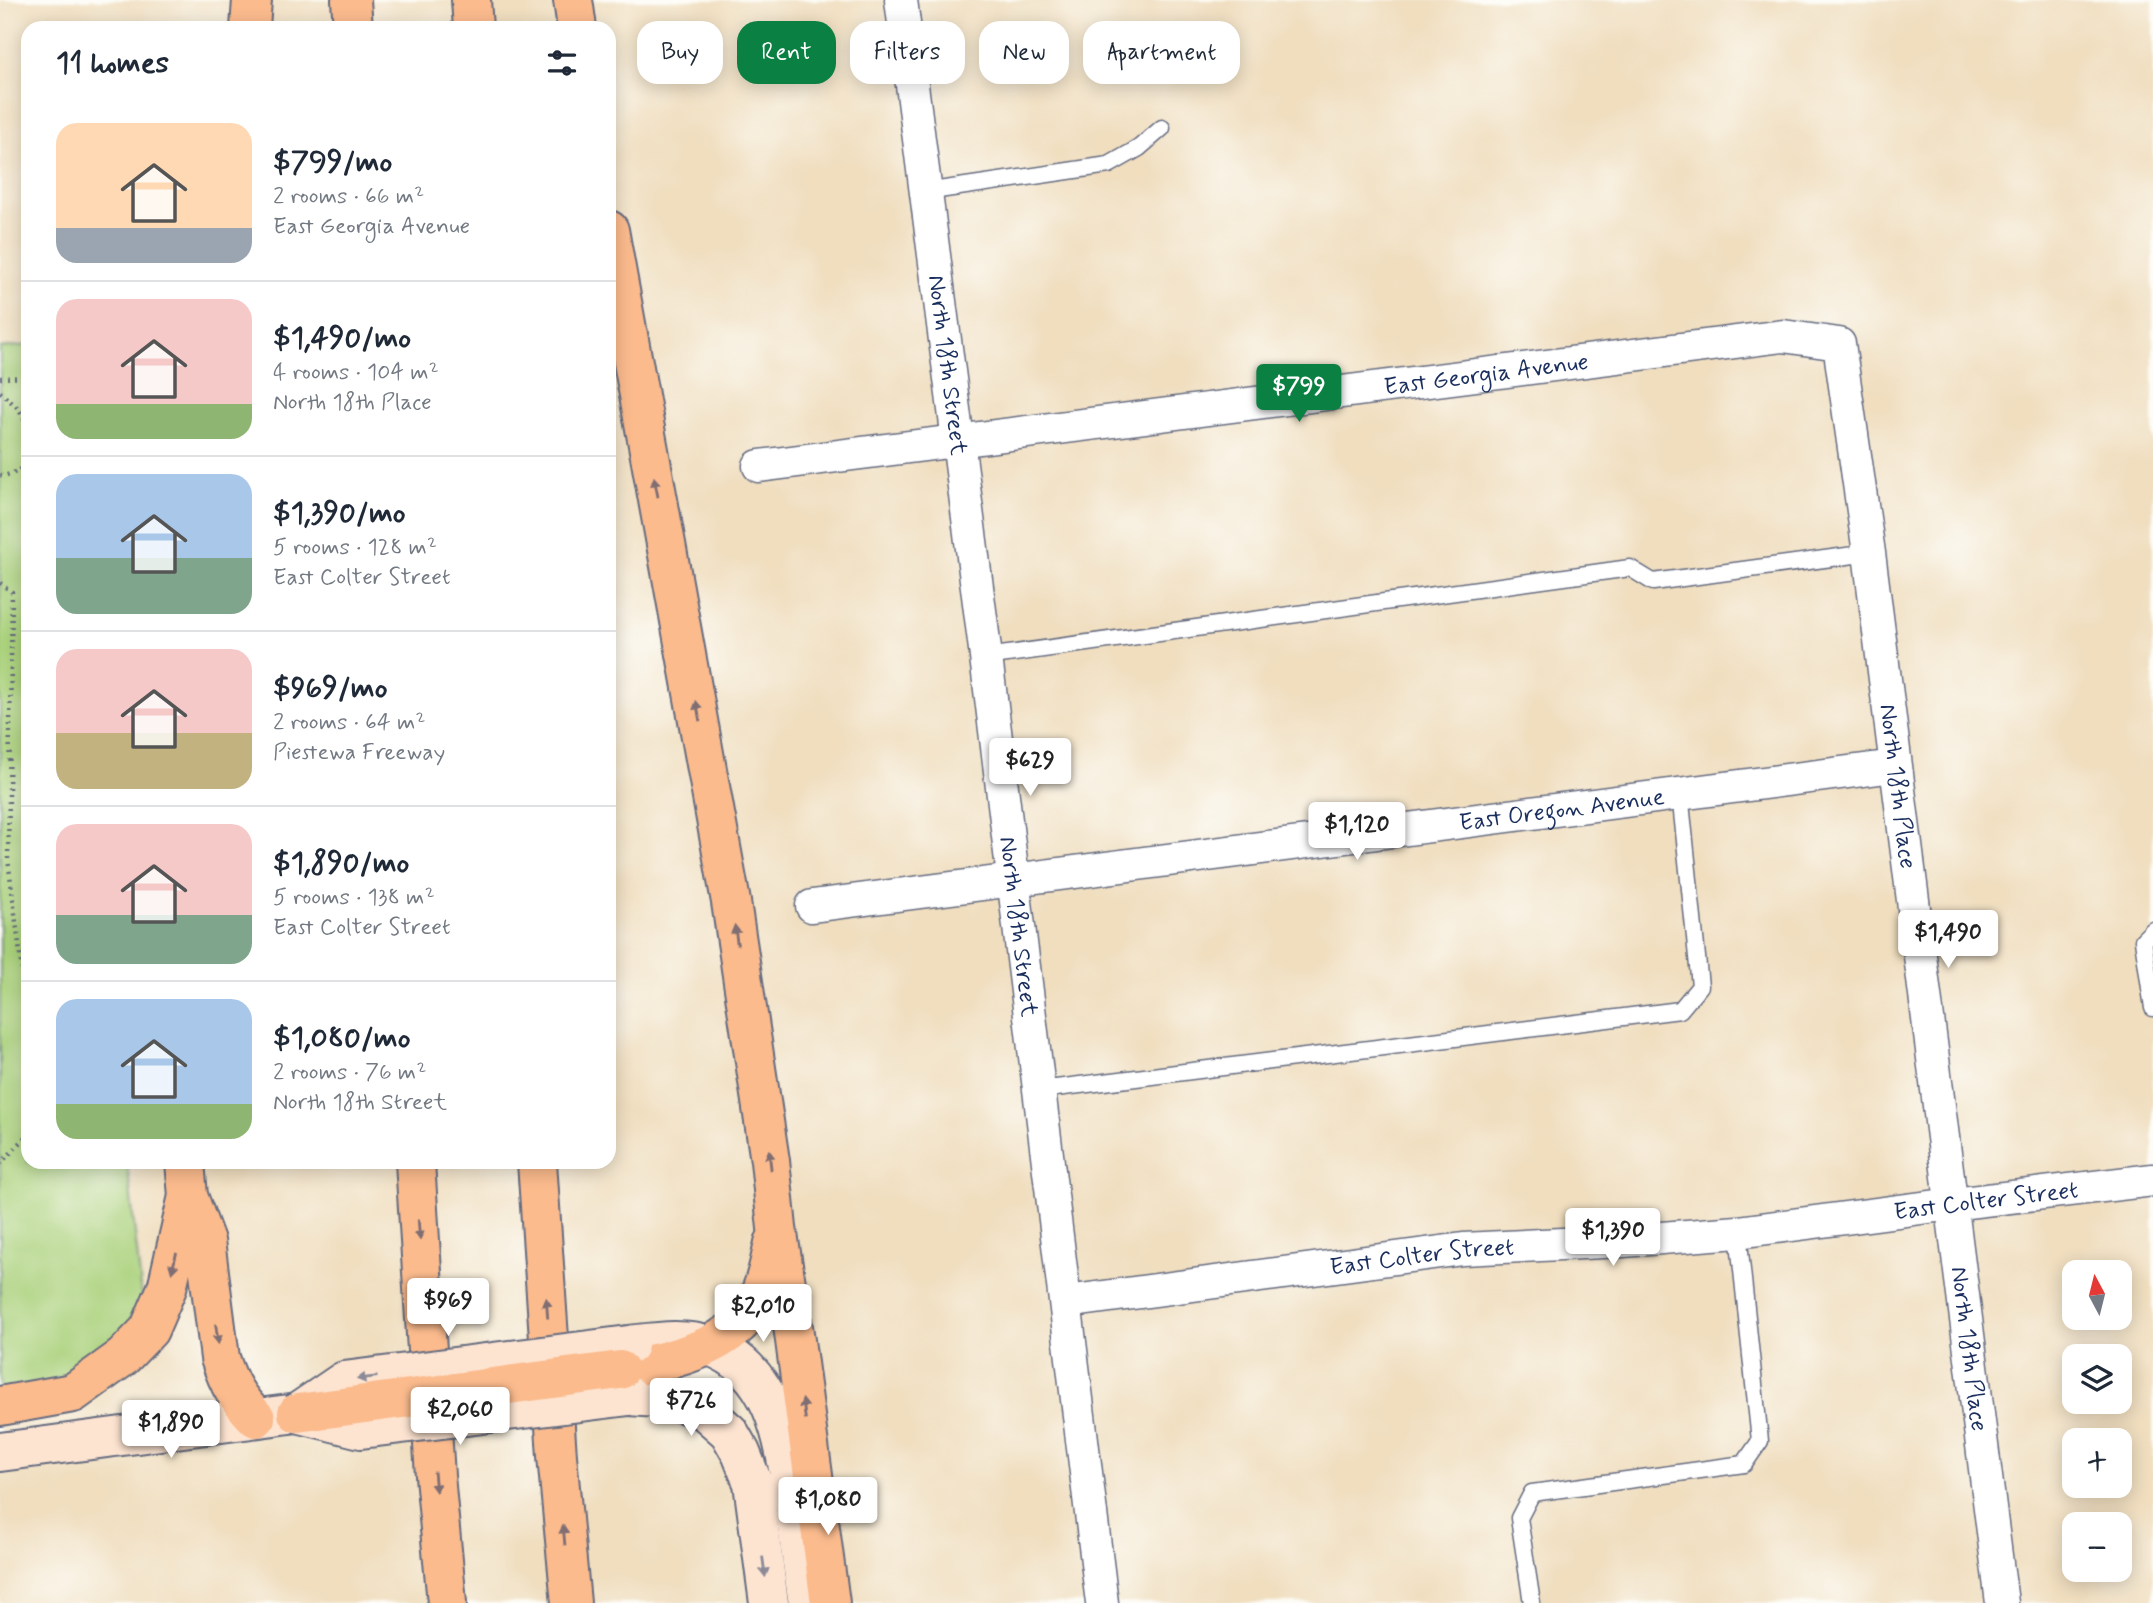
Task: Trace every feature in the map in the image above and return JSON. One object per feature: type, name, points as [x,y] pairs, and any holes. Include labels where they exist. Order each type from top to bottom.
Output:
[{"type":"highway","points":[[250,21],[252,0]]},
{"type":"highway","points":[[351,0],[352,21]]},
{"type":"highway","points":[[471,0],[472,21]]},
{"type":"highway","points":[[573,0],[576,21]]},
{"type":"highway","points":[[616,269],[731,902],[770,1161],[830,1603]]},
{"type":"highway","points":[[415,1169],[435,1476],[447,1603]]},
{"type":"highway","points":[[537,1169],[570,1603]]},
{"type":"highway","points":[[0,1406],[73,1392],[123,1357],[149,1330],[167,1288],[186,1179]]},
{"type":"highway","points":[[186,1179],[205,1241],[220,1358],[237,1398],[256,1418]]},
{"type":"highway","points":[[297,1413],[626,1370],[710,1346],[741,1325],[758,1299],[777,1228]]},
{"type":"main road","points":[[710,1346],[739,1361],[758,1383],[773,1409],[782,1437],[808,1603]]},
{"type":"main road","points":[[626,1370],[672,1399],[705,1411],[729,1432],[753,1483],[769,1603]]},
{"type":"main road","points":[[0,1452],[297,1413]]},
{"type":"street","name":"North 18th Street","points":[[901,0],[986,657],[1102,1603]]},
{"type":"street","name":"East Georgia Avenue","points":[[759,466],[1783,336],[1839,344]]},
{"type":"street","name":"North 18th Place","points":[[1839,344],[1869,553],[2002,1603]]},
{"type":"street","name":"East Oregon Avenue","points":[[812,906],[1895,766]]},
{"type":"street","name":"East Colter Street","points":[[1066,1302],[1463,1249],[1738,1232],[1952,1203],[2153,1180]]},
{"type":"lane","points":[[925,192],[1109,165],[1139,148],[1162,128]]},
{"type":"lane","points":[[986,657],[1630,568],[1653,582],[1869,553]]},
{"type":"lane","points":[[1040,1090],[1680,1010],[1700,986],[1680,793]]},
{"type":"lane","points":[[2153,930],[2144,940],[2153,1007]]},
{"type":"lane","points":[[1532,1603],[1519,1518],[1532,1493],[1744,1464],[1760,1441],[1738,1232]]},
{"type":"path","points":[[0,378],[21,377]]},
{"type":"path","points":[[0,392],[21,413]]},
{"type":"path","points":[[0,475],[19,471],[21,467]]},
{"type":"path","points":[[0,583],[12,592],[8,859],[21,961]]},
{"type":"path","points":[[0,857],[8,859]]},
{"type":"path","points":[[0,1164],[21,1142]]},
{"type":"green space","points":[[21,346],[21,1169],[128,1169],[143,1305],[127,1333],[66,1380],[0,1397],[0,348]]}]
